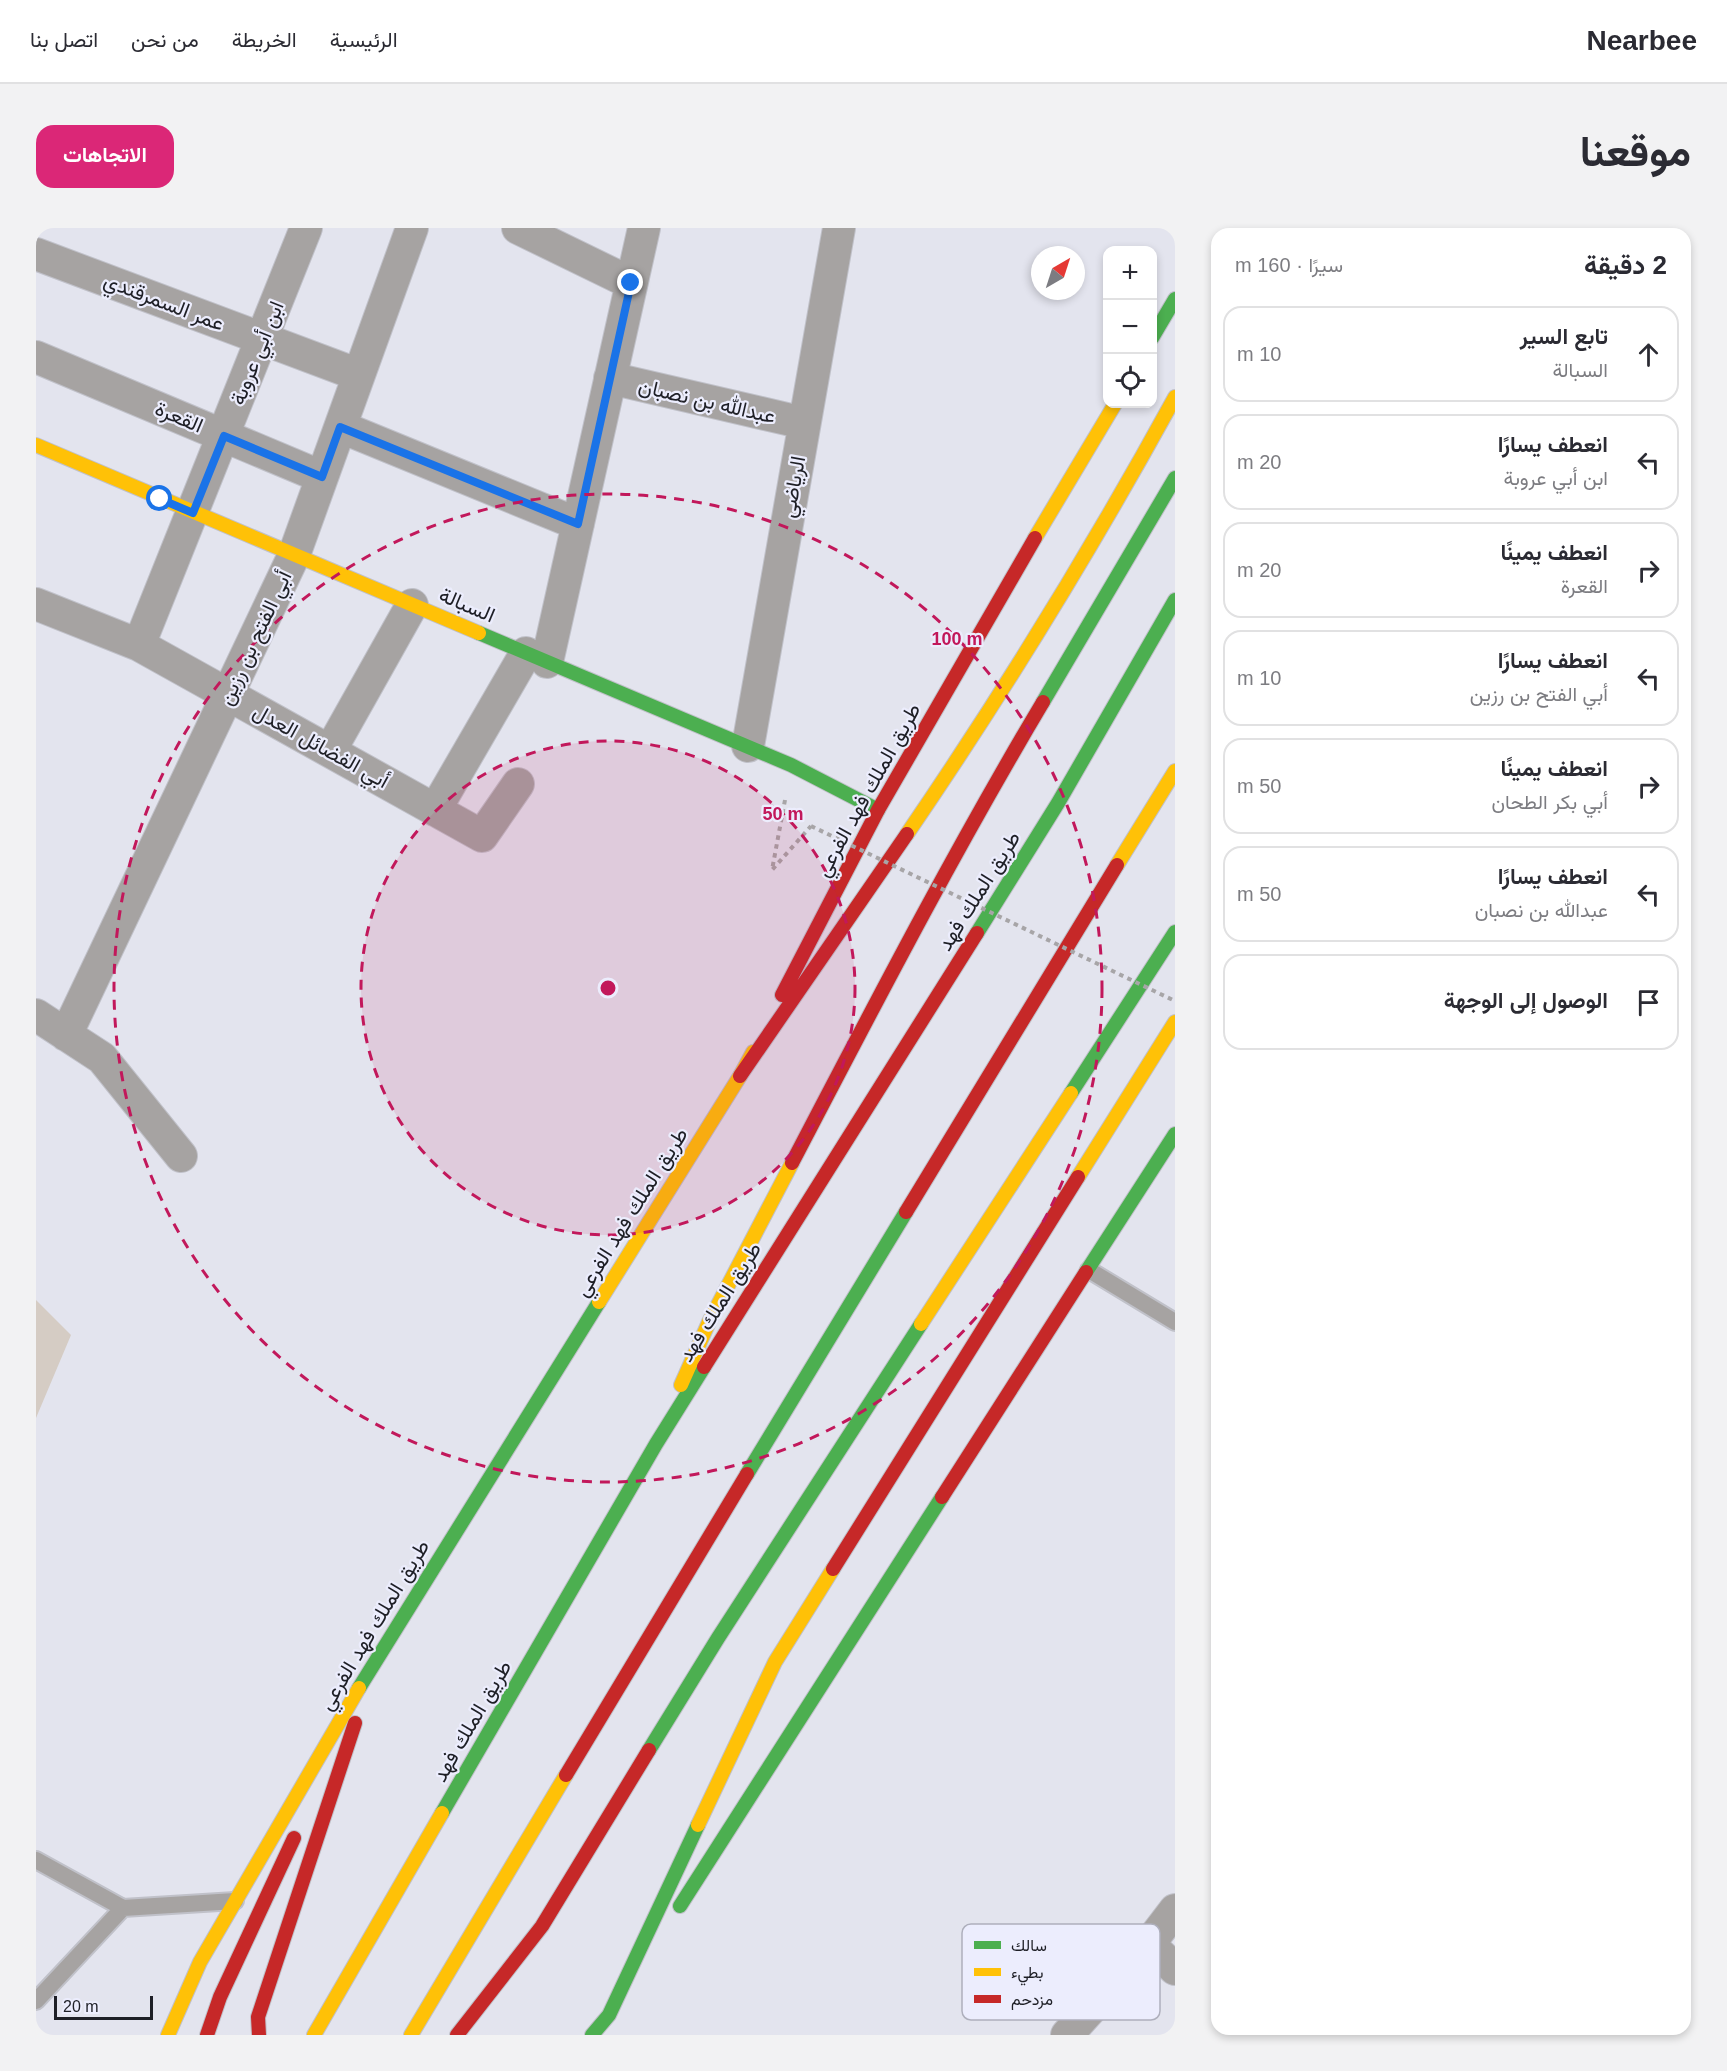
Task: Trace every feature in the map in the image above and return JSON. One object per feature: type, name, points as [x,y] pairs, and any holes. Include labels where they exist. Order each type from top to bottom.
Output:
[{"type":"main road","points":[[1157,330],[1175,299]]},
{"type":"main road","points":[[740,1076],[975,732],[1087,554],[1175,397]]},
{"type":"main road","name":"طريق الملك فهد الفرعي","points":[[168,2035],[200,1962],[376,1659],[740,1076],[878,810],[988,617],[1113,408]]},
{"type":"main road","name":"السبالة","points":[[36,445],[748,746],[791,765],[878,810]]},
{"type":"main road","points":[[656,1444],[709,1322],[896,964],[994,784],[1175,478]]},
{"type":"main road","name":"طريق الملك فهد","points":[[314,2035],[656,1444],[1058,803],[1175,600]]},
{"type":"main road","points":[[411,2035],[652,1628],[849,1302],[1175,771]]},
{"type":"main road","points":[[458,2035],[542,1926],[718,1638],[1175,932]]},
{"type":"main road","points":[[587,2035],[609,2015],[775,1662],[1175,1022]]},
{"type":"main road","points":[[674,1914],[1175,1134]]},
{"type":"main road","points":[[318,1786],[376,1659]]},
{"type":"main road","points":[[259,2035],[258,2017],[376,1659]]},
{"type":"main road","points":[[207,2035],[220,1997],[298,1828]]},
{"type":"main road","points":[[593,2035],[609,2015],[661,1935]]},
{"type":"main road","points":[[165,2008],[200,1962]]},
{"type":"street","name":"ابن أبي عروبة","points":[[139,645],[306,228]]},
{"type":"street","name":"أبي الفتح بن رزين","points":[[66,1035],[294,555],[412,228]]},
{"type":"street","points":[[518,228],[631,283]]},
{"type":"street","name":"عبدالله بن نصبان","points":[[435,810],[537,657],[578,524],[644,228]]},
{"type":"street","name":"الرياضي","points":[[748,746],[838,228]]},
{"type":"street","name":"عمر السمرقندي","points":[[36,254],[359,375]]},
{"type":"street","name":"القعرة","points":[[36,357],[322,477]]},
{"type":"street","name":"عبدالله بن نصبان","points":[[610,378],[804,423]]},
{"type":"street","points":[[340,427],[578,524]]},
{"type":"street","name":"أبي الفضائل العدل","points":[[36,604],[139,645],[482,836],[518,784]]},
{"type":"street","points":[[330,752],[412,605]]},
{"type":"street","points":[[36,1015],[102,1058],[181,1156]]},
{"type":"street","points":[[1160,1930],[1175,1910]]},
{"type":"street","points":[[1160,1955],[1175,1969]]},
{"type":"street","points":[[1066,2035],[1080,2020]]},
{"type":"lane","points":[[1089,1270],[1175,1322]]},
{"type":"lane","points":[[36,1860],[123,1908],[235,1901]]},
{"type":"lane","points":[[36,2001],[123,1908]]},
{"type":"path","points":[[791,765],[772,870],[811,826],[1175,1001]]},
{"type":"shaded area","points":[[36,1300],[71,1335],[36,1418]]},
{"type":"traffic: fast","points":[[1157,330],[1175,299]]},
{"type":"traffic: fast","points":[[1043,702],[1175,478]]},
{"type":"traffic: fast","points":[[977,933],[1058,803],[1175,600]]},
{"type":"traffic: fast","points":[[479,633],[791,765],[878,810]]},
{"type":"traffic: fast","points":[[1071,1093],[1175,932]]},
{"type":"traffic: fast","points":[[1086,1272],[1175,1134]]},
{"type":"traffic: fast","points":[[747,1474],[906,1212]]},
{"type":"traffic: fast","points":[[359,1688],[599,1302]]},
{"type":"traffic: fast","points":[[649,1750],[718,1638],[921,1324]]},
{"type":"traffic: fast","points":[[442,1813],[656,1444],[704,1367]]},
{"type":"traffic: fast","points":[[680,1906],[942,1497]]},
{"type":"traffic: fast","points":[[592,2035],[609,2015],[698,1825]]},
{"type":"traffic: slow","points":[[907,834],[1047,618],[1175,397]]},
{"type":"traffic: slow","points":[[1035,538],[1113,408]]},
{"type":"traffic: slow","points":[[36,445],[479,633]]},
{"type":"traffic: slow","points":[[1117,865],[1175,771]]},
{"type":"traffic: slow","points":[[1078,1177],[1175,1022]]},
{"type":"traffic: slow","points":[[599,1302],[753,1052]]},
{"type":"traffic: slow","points":[[921,1324],[1071,1093]]},
{"type":"traffic: slow","points":[[681,1385],[709,1322],[792,1163]]},
{"type":"traffic: slow","points":[[698,1825],[775,1662],[833,1569]]},
{"type":"traffic: slow","points":[[168,2035],[200,1962],[359,1688]]},
{"type":"traffic: slow","points":[[411,2035],[566,1775]]},
{"type":"traffic: slow","points":[[314,2035],[442,1813]]},
{"type":"traffic: jam","points":[[782,995],[878,810],[1035,538]]},
{"type":"traffic: jam","points":[[792,1163],[945,873],[1043,702]]},
{"type":"traffic: jam","points":[[740,1076],[907,834]]},
{"type":"traffic: jam","points":[[906,1212],[1117,865]]},
{"type":"traffic: jam","points":[[704,1367],[977,933]]},
{"type":"traffic: jam","points":[[833,1569],[1078,1177]]},
{"type":"traffic: jam","points":[[942,1497],[1086,1272]]},
{"type":"traffic: jam","points":[[566,1775],[747,1474]]},
{"type":"traffic: jam","points":[[259,2035],[258,2017],[355,1723]]},
{"type":"traffic: jam","points":[[457,2035],[542,1926],[649,1750]]},
{"type":"traffic: jam","points":[[207,2035],[220,1997],[294,1838]]},
{"type":"route","points":[[160,499],[193,513],[224,436],[322,477],[340,427],[578,524],[631,283]]}]
